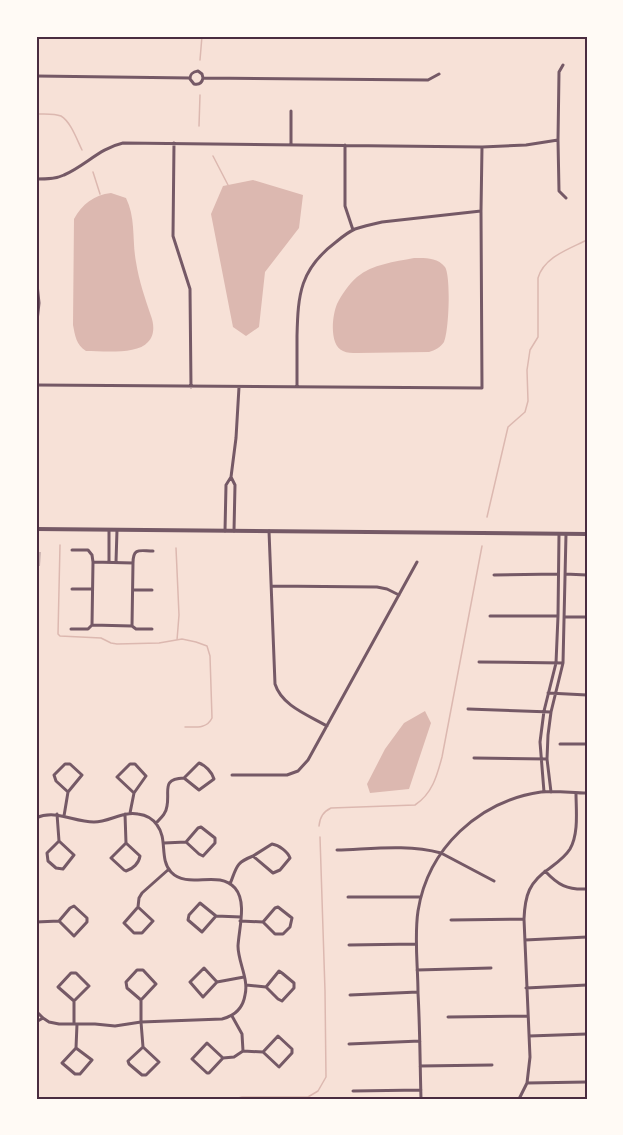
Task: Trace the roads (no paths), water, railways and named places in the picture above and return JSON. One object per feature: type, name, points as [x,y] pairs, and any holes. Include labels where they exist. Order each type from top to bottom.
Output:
[{"type":"street","points":[[563,65],[560,72],[559,191],[566,198]]},
{"type":"street","points":[[190,78],[193,72],[198,71],[203,78]]},
{"type":"street","points":[[203,78],[428,80],[439,74]]},
{"type":"street","points":[[36,76],[190,78]]},
{"type":"street","points":[[190,78],[192,83],[199,84],[203,78]]},
{"type":"street","points":[[291,111],[291,144]]},
{"type":"street","points":[[36,179],[64,176],[107,148],[115,144],[130,142],[482,147],[526,145],[558,140]]},
{"type":"street","points":[[174,143],[173,236],[190,289],[191,387]]},
{"type":"street","points":[[345,145],[345,206],[353,230]]},
{"type":"street","points":[[36,385],[482,388],[482,147]]},
{"type":"street","points":[[297,387],[298,304],[304,281],[322,253],[353,230],[382,222],[481,211]]},
{"type":"street","points":[[36,275],[39,303],[36,330]]},
{"type":"street","points":[[225,531],[226,485],[231,477],[239,387]]},
{"type":"street","points":[[231,477],[235,485],[234,531]]},
{"type":"street","points":[[36,529],[587,534]]},
{"type":"street","points":[[109,530],[109,562]]},
{"type":"street","points":[[116,562],[117,530]]},
{"type":"street","points":[[269,531],[273,672],[276,687],[280,696],[291,705],[327,726]]},
{"type":"street","points":[[544,792],[540,742],[544,711],[556,663],[559,534]]},
{"type":"street","points":[[551,792],[547,759],[548,735],[563,663],[566,534]]},
{"type":"street","points":[[72,550],[88,550],[92,555],[92,625]]},
{"type":"street","points":[[132,626],[133,554],[153,551]]},
{"type":"street","points":[[93,562],[133,563]]},
{"type":"street","points":[[232,776],[283,775],[301,769],[417,562]]},
{"type":"street","points":[[494,575],[587,574]]},
{"type":"street","points":[[272,586],[377,587],[399,595]]},
{"type":"street","points":[[72,589],[92,589]]},
{"type":"street","points":[[133,590],[152,590]]},
{"type":"street","points":[[490,616],[587,617]]},
{"type":"street","points":[[71,628],[88,628],[92,625],[152,629]]},
{"type":"street","points":[[479,662],[563,663]]},
{"type":"street","points":[[548,693],[587,694]]},
{"type":"street","points":[[468,709],[551,712]]},
{"type":"street","points":[[560,744],[587,744]]},
{"type":"street","points":[[474,758],[547,759]]},
{"type":"street","points":[[156,823],[167,808],[169,783],[173,779],[184,778],[199,763],[210,771],[214,779],[199,790],[184,778]]},
{"type":"street","points":[[64,816],[68,792],[82,775],[70,764],[65,764],[54,775],[56,781],[68,792]]},
{"type":"street","points":[[130,813],[134,793],[146,777],[135,764],[130,764],[117,777],[134,793]]},
{"type":"street","points":[[421,1099],[416,944],[420,897],[427,877],[441,853],[460,830],[488,810],[509,800],[544,792],[587,793]]},
{"type":"street","points":[[519,1099],[527,1083],[530,1057],[524,906],[527,893],[533,883],[545,871],[562,860],[571,847],[575,827],[576,793]]},
{"type":"street","points":[[36,818],[46,814],[57,814],[94,822],[130,813],[143,815],[156,823],[162,832],[165,859],[169,869],[176,876],[184,879],[222,880],[230,884],[239,894],[241,901],[239,956],[246,985],[243,1001],[232,1016],[222,1019],[141,1022],[115,1026],[54,1024],[36,1011]]},
{"type":"street","points":[[57,814],[59,841],[74,855],[63,869],[56,868],[48,861],[47,853],[59,841]]},
{"type":"street","points":[[125,814],[126,843],[140,856],[132,868],[126,871],[111,858],[126,843]]},
{"type":"street","points":[[164,843],[186,842],[203,856],[214,843],[214,838],[201,827],[186,842]]},
{"type":"street","points":[[230,884],[243,860],[254,856],[272,844],[275,844],[290,858],[280,870],[273,873],[254,856]]},
{"type":"street","points":[[338,850],[414,848],[441,853],[495,881]]},
{"type":"street","points":[[138,907],[153,921],[142,933],[134,933],[124,923],[138,907],[142,893],[169,869]]},
{"type":"street","points":[[545,871],[561,885],[572,889],[587,889]]},
{"type":"street","points":[[348,897],[420,897]]},
{"type":"street","points":[[216,916],[202,932],[188,920],[189,915],[200,903],[216,916],[263,922],[275,934],[283,934],[290,927],[291,918],[278,907],[263,922]]},
{"type":"street","points":[[36,922],[59,921],[74,906],[87,918],[87,922],[74,936],[59,921]]},
{"type":"street","points":[[451,920],[524,919]]},
{"type":"street","points":[[525,940],[587,937]]},
{"type":"street","points":[[349,945],[416,944]]},
{"type":"street","points":[[217,982],[204,968],[190,982],[203,997],[217,982],[244,977]]},
{"type":"street","points":[[417,970],[491,968]]},
{"type":"street","points":[[141,1000],[127,988],[126,982],[137,970],[143,970],[156,984],[141,1000],[143,1047],[159,1062],[146,1075],[142,1075],[128,1061],[143,1047]]},
{"type":"street","points":[[246,985],[266,987],[282,1000],[294,988],[294,983],[279,971],[266,987]]},
{"type":"street","points":[[74,1001],[89,986],[76,973],[71,973],[58,987],[74,1001],[76,1048],[62,1063],[75,1074],[80,1074],[92,1060],[76,1048]]},
{"type":"street","points":[[526,988],[587,985]]},
{"type":"street","points":[[350,995],[418,993]]},
{"type":"street","points":[[232,1016],[242,1034],[243,1051]]},
{"type":"street","points":[[448,1017],[528,1016]]},
{"type":"street","points":[[36,1022],[43,1018]]},
{"type":"street","points":[[529,1036],[587,1034]]},
{"type":"street","points":[[223,1058],[207,1043],[192,1059],[207,1073],[223,1058],[234,1057],[243,1051],[263,1052],[279,1066],[292,1053],[292,1048],[278,1036],[263,1052]]},
{"type":"street","points":[[349,1044],[420,1041]]},
{"type":"street","points":[[420,1066],[492,1065]]},
{"type":"street","points":[[527,1083],[587,1082]]},
{"type":"street","points":[[353,1091],[421,1090]]},
{"type":"waterway","points":[[200,60],[202,36]]},
{"type":"waterway","points":[[199,126],[200,95]]},
{"type":"waterway","points":[[36,114],[55,114],[65,119],[82,150]]},
{"type":"waterway","points":[[213,156],[228,185]]},
{"type":"waterway","points":[[93,172],[100,194]]},
{"type":"waterway","points":[[487,517],[508,427],[525,412],[528,401],[527,370],[530,350],[538,337],[538,278],[551,259],[587,240]]},
{"type":"waterway","points":[[60,545],[58,634],[60,636],[101,638],[117,644],[159,643],[182,639],[207,646],[210,656],[212,718],[204,726],[185,727]]},
{"type":"waterway","points":[[319,826],[322,815],[331,808],[415,805],[430,790],[442,757],[482,546]]},
{"type":"waterway","points":[[176,548],[179,615],[177,640]]},
{"type":"waterway","points":[[234,1099],[308,1097],[318,1091],[326,1077],[320,837]]}]
